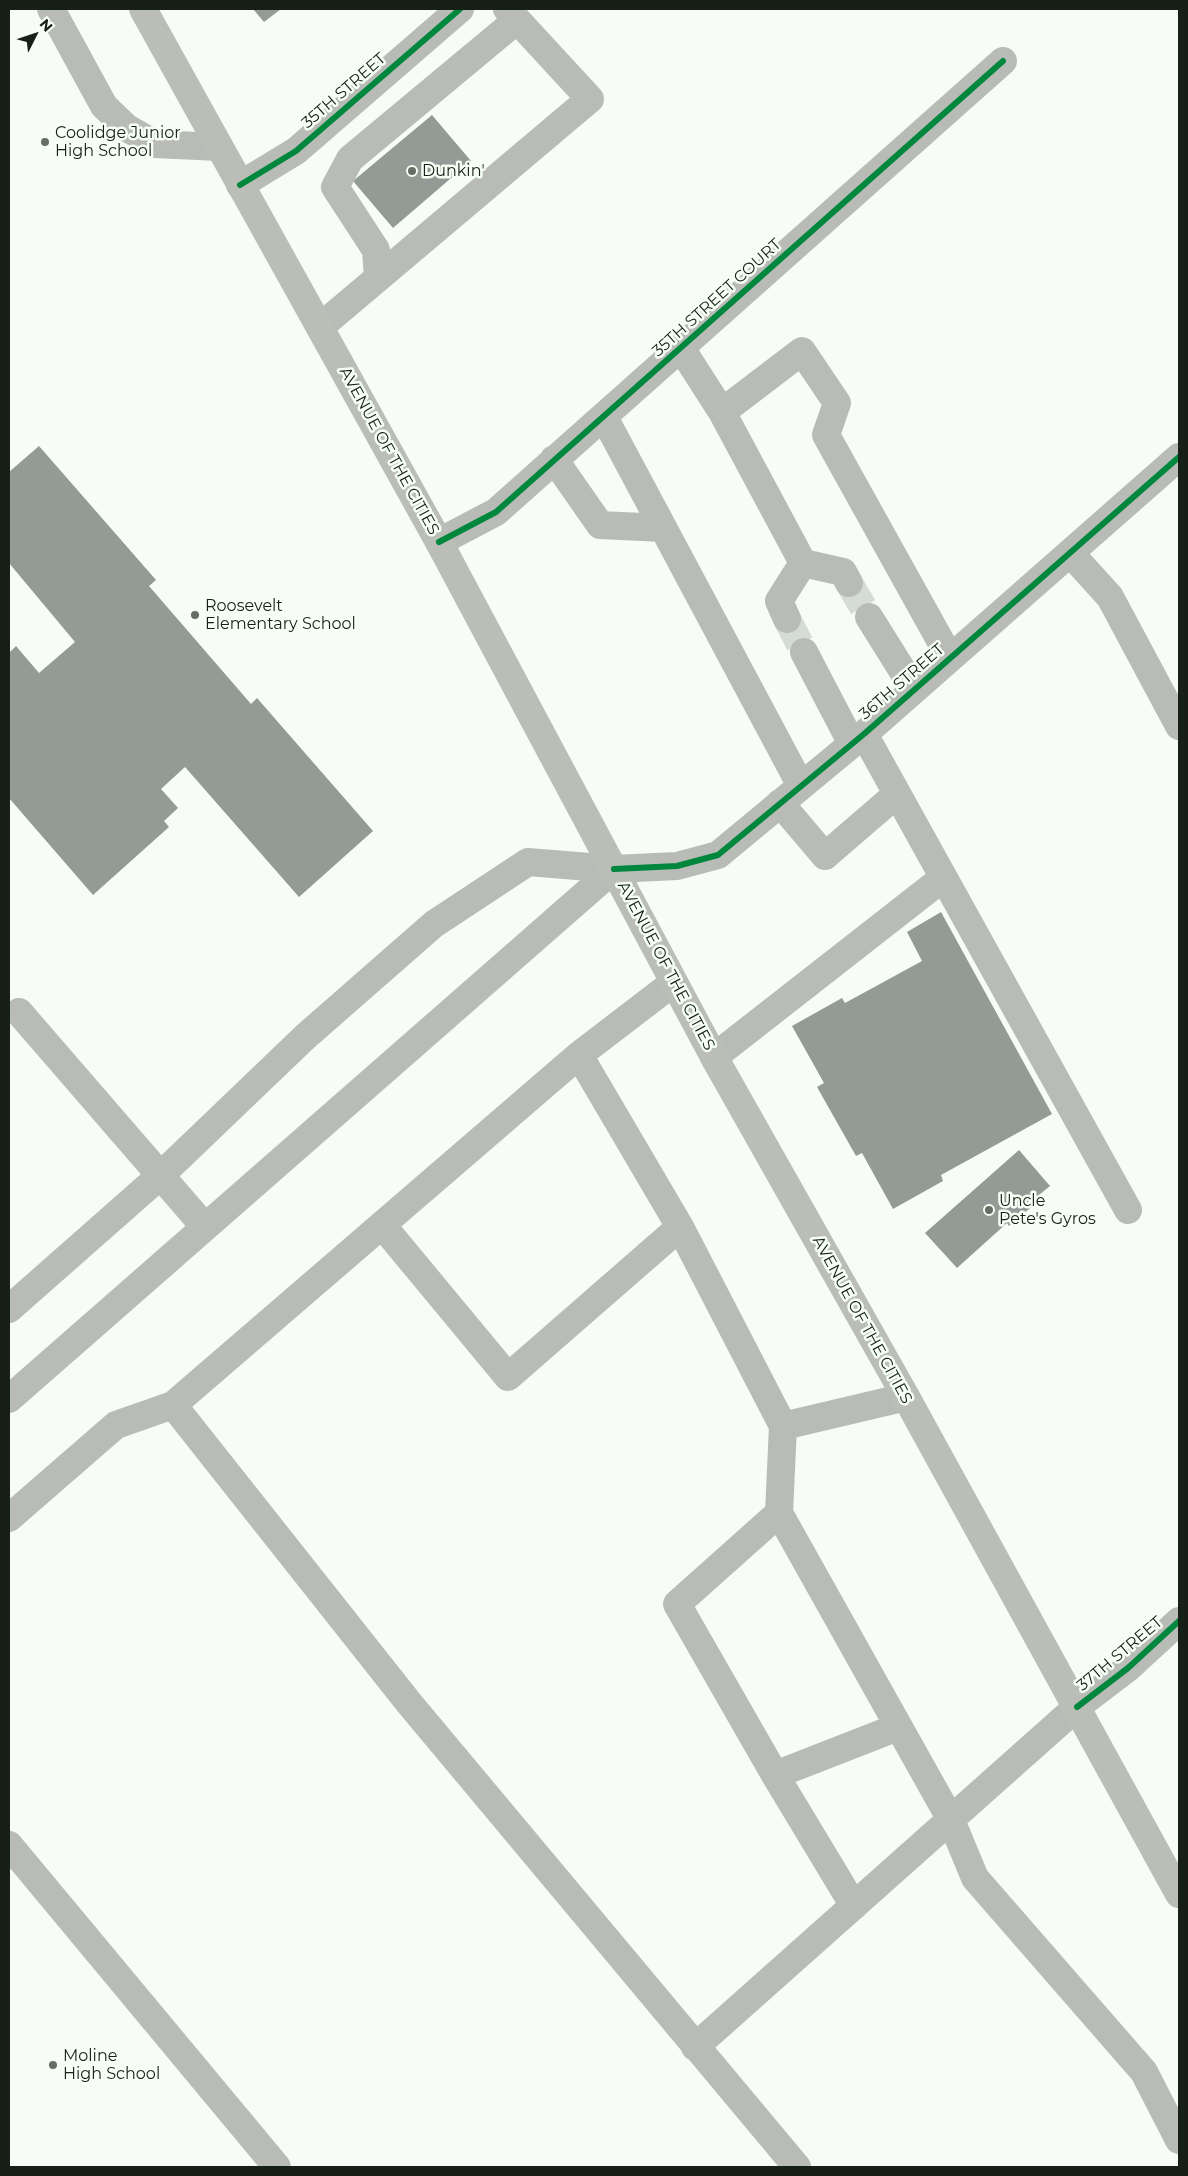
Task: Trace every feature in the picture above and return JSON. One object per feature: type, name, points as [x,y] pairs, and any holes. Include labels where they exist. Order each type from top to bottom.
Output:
[{"type":"main road","name":"AVENUE OF THE CITIES","points":[[143,9],[439,542],[673,983],[906,1397],[1179,1894]]},
{"type":"street","points":[[51,9],[104,106],[127,128],[155,144],[219,147]]},
{"type":"street","name":"35TH STREET","points":[[240,185],[296,151],[460,9]]},
{"type":"street","points":[[320,326],[378,278],[590,99],[512,14],[350,159],[335,187],[376,250],[378,278]]},
{"type":"street","name":"35TH STREET COURT","points":[[439,542],[496,512],[1003,61]]},
{"type":"street","points":[[681,348],[722,412],[803,563],[843,572],[850,583]]},
{"type":"street","points":[[722,412],[802,351],[837,403],[826,436],[950,658]]},
{"type":"street","points":[[604,417],[801,786]]},
{"type":"street","name":"36TH STREET","points":[[9,1309],[161,1175],[305,1037],[442,919],[528,862],[614,869],[677,866],[718,855],[858,739],[1071,554],[1179,457]]},
{"type":"street","points":[[554,459],[600,525],[663,528]]},
{"type":"street","points":[[1071,554],[1110,597],[1179,726]]},
{"type":"street","points":[[787,619],[779,601],[803,563]]},
{"type":"street","points":[[869,617],[914,689]]},
{"type":"street","points":[[804,652],[858,739],[897,794],[1128,1210]]},
{"type":"street","points":[[780,803],[825,856],[897,794]]},
{"type":"street","points":[[9,1399],[614,869]]},
{"type":"street","points":[[714,1057],[943,878]]},
{"type":"street","points":[[9,1518],[116,1425],[173,1405],[579,1055],[673,983]]},
{"type":"street","points":[[19,1012],[205,1227]]},
{"type":"street","points":[[579,1055],[680,1227],[783,1426],[779,1513],[951,1820],[975,1878],[1144,2072],[1179,2140]]},
{"type":"street","points":[[382,1225],[508,1377],[680,1227]]},
{"type":"street","points":[[783,1426],[906,1397]]},
{"type":"street","points":[[173,1405],[409,1703],[797,2167]]},
{"type":"street","points":[[779,1513],[677,1604],[774,1776],[854,1906]]},
{"type":"street","name":"37TH STREET","points":[[695,2047],[1077,1708],[1128,1668],[1179,1621]]},
{"type":"street","points":[[774,1776],[898,1727]]},
{"type":"street","points":[[9,1845],[277,2167]]},
{"type":"building","points":[[253,9],[281,9],[264,22]]},
{"type":"building","name":"Dunkin'","points":[[432,115],[471,161],[393,228],[353,181]]},
{"type":"building","name":"Roosevelt Elementary School","points":[[39,446],[156,580],[149,586],[251,704],[257,698],[373,831],[299,897],[185,767],[161,789],[178,808],[164,821],[169,827],[93,895],[9,798],[9,653],[16,646],[39,673],[75,642],[9,563],[9,472]]},
{"type":"building","points":[[941,912],[1052,1114],[941,1175],[943,1181],[893,1209],[862,1153],[856,1156],[817,1087],[824,1083],[792,1026],[842,998],[845,1003],[922,961],[907,932]]},
{"type":"building","name":"Uncle Pete's Gyros","points":[[1019,1150],[1050,1186],[1039,1195],[1042,1198],[1009,1226],[1007,1223],[957,1268],[925,1233]]},
{"type":"tunnel","points":[[849,583],[869,617]]},
{"type":"tunnel","points":[[787,619],[804,652]]},
{"type":"cycle path","points":[[240,185],[296,151],[460,9]]},
{"type":"cycle path","points":[[439,542],[496,512],[1003,61]]},
{"type":"cycle path","points":[[614,869],[677,866],[718,855],[864,734],[1179,457]]},
{"type":"cycle path","points":[[1077,1707],[1128,1668],[1179,1621]]},
{"type":"place","name":"Coolidge Junior High School","points":[[45,142]]},
{"type":"place","name":"Dunkin'","points":[[412,171]]},
{"type":"place","name":"Roosevelt Elementary School","points":[[195,615]]},
{"type":"place","name":"Uncle Pete's Gyros","points":[[989,1210]]},
{"type":"place","name":"Moline High School","points":[[53,2065]]}]
